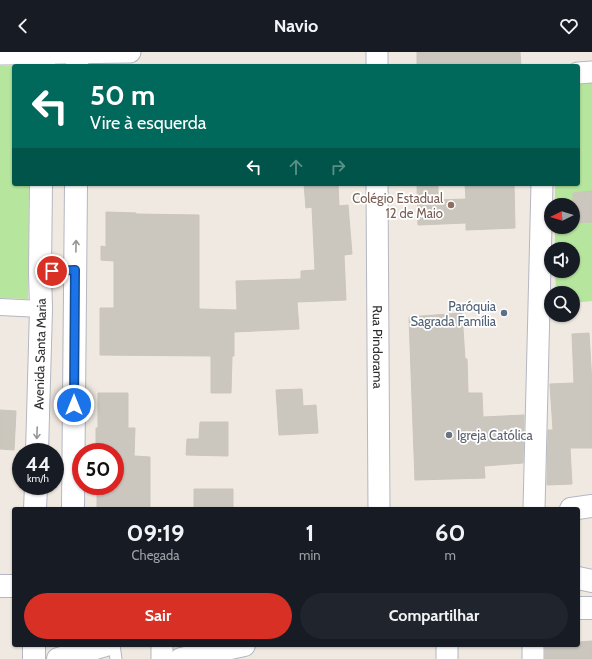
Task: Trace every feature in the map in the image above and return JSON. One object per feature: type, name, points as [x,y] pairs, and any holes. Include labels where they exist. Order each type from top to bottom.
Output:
[{"type":"main road","name":"Avenida Santa Maria","points":[[37,443],[41,309],[41,186]]},
{"type":"main road","points":[[73,507],[76,186]]},
{"type":"main road","points":[[40,271],[75,270]]},
{"type":"main road","points":[[39,361],[75,360]]},
{"type":"main road","points":[[35,507],[36,495]]},
{"type":"main road","points":[[580,508],[592,506]]},
{"type":"main road","points":[[580,579],[592,582]]},
{"type":"main road","points":[[0,586],[12,586]]},
{"type":"main road","points":[[580,608],[592,608]]},
{"type":"main road","points":[[34,647],[34,659]]},
{"type":"main road","points":[[67,654],[97,647]]},
{"type":"main road","points":[[182,659],[235,647]]},
{"type":"street","points":[[0,54],[44,57],[78,57],[130,52]]},
{"type":"street","points":[[377,52],[377,64]]},
{"type":"street","points":[[580,73],[592,72]]},
{"type":"street","name":"Rua Pindorama","points":[[377,186],[379,507]]},
{"type":"street","points":[[534,507],[542,186]]},
{"type":"street","points":[[0,307],[41,309]]},
{"type":"street","points":[[162,647],[162,659]]},
{"type":"street","points":[[447,647],[447,659]]},
{"type":"street","points":[[533,647],[533,659]]},
{"type":"lane","points":[[114,647],[116,659]]},
{"type":"green space","points":[[0,66],[12,66],[12,186],[29,186],[28,299],[0,298]]},
{"type":"green space","points":[[580,80],[592,80],[592,301],[580,302],[580,286],[556,286],[555,278],[580,278],[580,242],[555,242],[555,234],[580,234],[580,198],[555,198],[555,186],[580,186]]},
{"type":"building","points":[[417,52],[520,52],[521,64],[417,64]]},
{"type":"building","points":[[304,186],[338,186],[339,206],[348,205],[352,254],[344,255],[346,300],[297,302],[299,329],[234,332],[231,393],[211,393],[211,356],[100,355],[100,308],[114,308],[114,261],[101,260],[101,246],[106,247],[106,212],[199,215],[199,309],[237,310],[236,281],[301,279],[301,271],[315,270],[312,207],[306,208]]},
{"type":"building","name":"Colégio Estadual 12 de Maio","points":[[417,186],[438,186],[438,200],[466,199],[465,186],[514,186],[515,228],[466,230],[466,223],[418,225]]},
{"type":"building","points":[[592,191],[592,222],[580,223],[580,198],[573,198],[573,193]]},
{"type":"building","name":"Igreja Católica","points":[[462,313],[465,359],[467,359],[468,393],[482,393],[483,417],[524,415],[523,463],[484,466],[485,478],[415,480],[409,317]]},
{"type":"building","points":[[589,333],[592,384],[592,448],[570,448],[572,484],[547,485],[548,430],[553,430],[550,384],[574,383],[572,334]]},
{"type":"building","points":[[302,389],[303,406],[316,405],[318,433],[279,435],[276,390]]},
{"type":"building","points":[[98,393],[128,393],[128,428],[135,428],[134,456],[150,457],[150,507],[97,507],[97,495],[124,495],[124,443],[96,443],[96,428],[98,428]]},
{"type":"building","points":[[0,410],[16,411],[14,443],[12,443],[12,450],[0,449]]},
{"type":"building","points":[[200,422],[228,422],[228,456],[186,455],[187,439],[199,439]]},
{"type":"building","points":[[194,489],[233,489],[233,507],[194,507]]},
{"type":"building","points":[[592,641],[592,659],[545,659],[545,647],[580,647],[580,642]]},
{"type":"place","name":"Colégio Estadual 12 de Maio","points":[[451,205]]},
{"type":"place","name":"Paróquia Sagrada Família","points":[[504,313]]},
{"type":"place","name":"Igreja Católica","points":[[449,435]]},
{"type":"route","points":[[52,271],[75,270],[74,405]]}]
